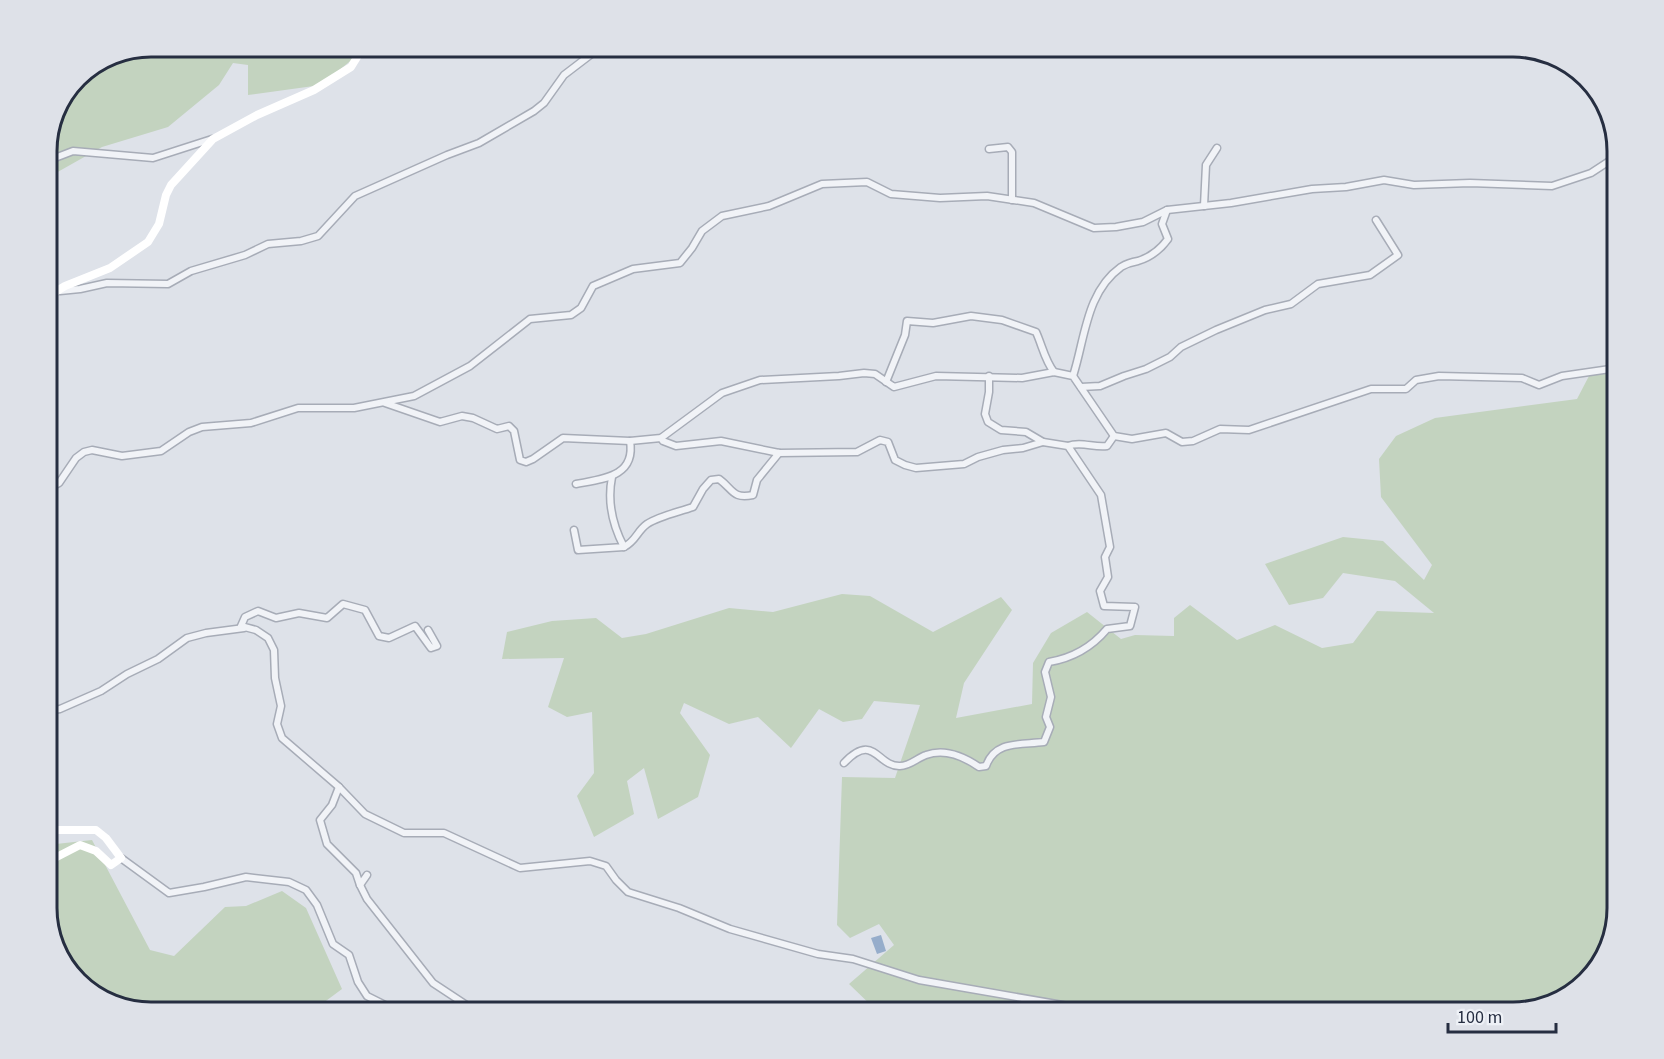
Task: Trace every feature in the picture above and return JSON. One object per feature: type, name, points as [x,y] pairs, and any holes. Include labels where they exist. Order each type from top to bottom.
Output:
[{"type":"street","points":[[57,157],[73,151],[153,158],[213,139],[257,115],[314,90],[351,67],[357,57]]},
{"type":"street","points":[[57,291],[107,283],[168,284],[191,272],[245,255],[268,244],[301,241],[318,236],[355,196],[447,155],[480,143],[534,111],[544,103],[564,75],[588,57]]},
{"type":"street","points":[[57,291],[110,268],[148,242],[159,224],[166,195],[171,185],[213,139]]},
{"type":"street","points":[[989,149],[1008,147],[1012,152],[1012,200]]},
{"type":"street","points":[[1204,206],[1206,165],[1217,148]]},
{"type":"street","points":[[57,484],[76,458],[92,450],[122,456],[161,451],[189,432],[202,427],[251,423],[298,408],[354,408],[414,396],[470,366],[530,319],[571,315],[581,308],[593,286],[633,269],[680,263],[702,231],[722,216],[770,206],[822,184],[867,182],[891,194],[940,198],[987,196],[1034,203],[1094,228],[1143,222],[1167,210],[1384,180],[1414,185],[1470,183],[1552,186],[1591,172],[1607,162]]},
{"type":"street","points":[[1073,376],[1084,329],[1100,288],[1123,265],[1146,258],[1160,249],[1168,239],[1162,224],[1167,210]]},
{"type":"street","points":[[1081,387],[1100,386],[1146,369],[1170,357],[1181,347],[1216,330],[1265,310],[1291,304],[1318,284],[1370,275],[1398,255],[1376,220]]},
{"type":"street","points":[[886,382],[907,321],[933,323],[971,316],[1002,320],[1035,332],[1054,372]]},
{"type":"street","points":[[385,403],[440,422],[462,416],[473,418],[497,429],[509,426],[514,431],[520,460],[526,462],[563,438],[630,441],[661,438],[722,393],[760,380],[864,373],[874,374],[894,387],[936,376],[1022,378],[1054,372],[1073,376],[1114,436],[1132,439],[1166,433],[1182,442],[1193,441],[1220,429],[1249,430],[1371,389],[1406,389],[1416,380],[1439,376],[1522,378],[1539,385],[1562,376],[1607,369]]},
{"type":"street","points":[[989,376],[985,414],[988,422],[1001,430],[1026,432],[1043,442],[1068,446],[1075,444],[1107,446],[1114,436]]},
{"type":"street","points":[[661,438],[676,446],[721,441],[779,453],[857,452],[880,440],[888,442],[895,460],[916,468],[964,464],[978,457],[1003,450],[1023,448],[1043,442]]},
{"type":"street","points":[[576,484],[612,477],[625,466],[631,451],[630,441]]},
{"type":"street","points":[[844,763],[854,753],[865,750],[875,752],[894,766],[904,766],[927,755],[945,753],[967,758],[979,767],[986,765],[990,755],[1006,746],[1044,742],[1050,727],[1046,717],[1051,697],[1045,672],[1049,662],[1068,659],[1082,652],[1107,630],[1130,626],[1135,607],[1104,606],[1100,591],[1108,577],[1105,557],[1110,547],[1101,495],[1068,446]]},
{"type":"street","points":[[574,530],[578,550],[624,548],[634,542],[648,523],[693,507],[711,480],[719,479],[732,492],[741,497],[753,495],[757,480],[779,453]]},
{"type":"street","points":[[612,477],[609,489],[614,527],[624,548]]},
{"type":"street","points":[[428,630],[437,646],[432,648],[415,626],[389,638],[379,636],[365,610],[343,604],[327,618],[298,612],[276,618],[258,611],[245,617],[241,626],[268,638],[274,650],[275,678],[281,706],[277,724],[282,738],[339,787],[365,814],[404,833],[444,833],[520,868],[590,861],[606,866],[628,892],[679,908],[730,929],[818,954],[853,959],[919,980],[1045,1002]]},
{"type":"street","points":[[57,709],[101,691],[127,674],[158,659],[187,638],[206,633],[248,628]]},
{"type":"street","points":[[339,787],[332,805],[320,820],[327,844],[356,873],[367,900],[432,983],[461,1002]]},
{"type":"street","points":[[57,830],[96,830],[106,838],[121,858],[169,893],[204,888],[246,877],[289,882],[306,890],[317,905],[333,944],[349,955],[358,982],[367,996],[379,1002]]},
{"type":"street","points":[[57,857],[80,845],[96,851],[111,865],[121,858]]},
{"type":"street","points":[[360,885],[367,875]]},
{"type":"green space","points":[[152,57],[355,57],[321,85],[248,95],[248,65],[233,63],[219,85],[168,127],[102,147],[57,172],[57,145],[64,115],[73,99],[85,85],[99,73],[115,64]]},
{"type":"green space","points":[[1607,373],[1606,920],[1600,944],[1584,970],[1560,989],[1537,999],[1512,1002],[868,1002],[849,984],[894,945],[879,924],[850,938],[837,925],[842,777],[895,778],[920,705],[874,701],[862,719],[843,722],[819,709],[791,748],[758,717],[729,724],[684,703],[680,713],[710,755],[698,797],[658,819],[644,768],[627,781],[634,814],[594,837],[577,796],[594,773],[592,712],[567,717],[548,707],[564,658],[502,659],[507,632],[552,621],[596,618],[622,638],[646,634],[729,608],[773,612],[842,594],[870,596],[933,632],[1001,597],[1012,610],[964,683],[956,718],[1032,704],[1033,663],[1051,633],[1087,612],[1121,639],[1135,635],[1174,636],[1174,618],[1190,605],[1237,640],[1275,625],[1322,648],[1353,643],[1377,611],[1434,613],[1395,581],[1343,573],[1323,598],[1289,605],[1265,564],[1343,537],[1383,541],[1424,580],[1432,565],[1381,497],[1379,459],[1396,436],[1435,418],[1577,399],[1589,376]]},
{"type":"green space","points":[[92,840],[150,950],[174,956],[225,907],[246,906],[282,891],[306,908],[342,989],[324,1002],[152,1002],[127,999],[110,992],[85,974],[64,944],[57,914],[57,844]]},
{"type":"water","points":[[881,935],[886,951],[877,954],[871,938]]}]
